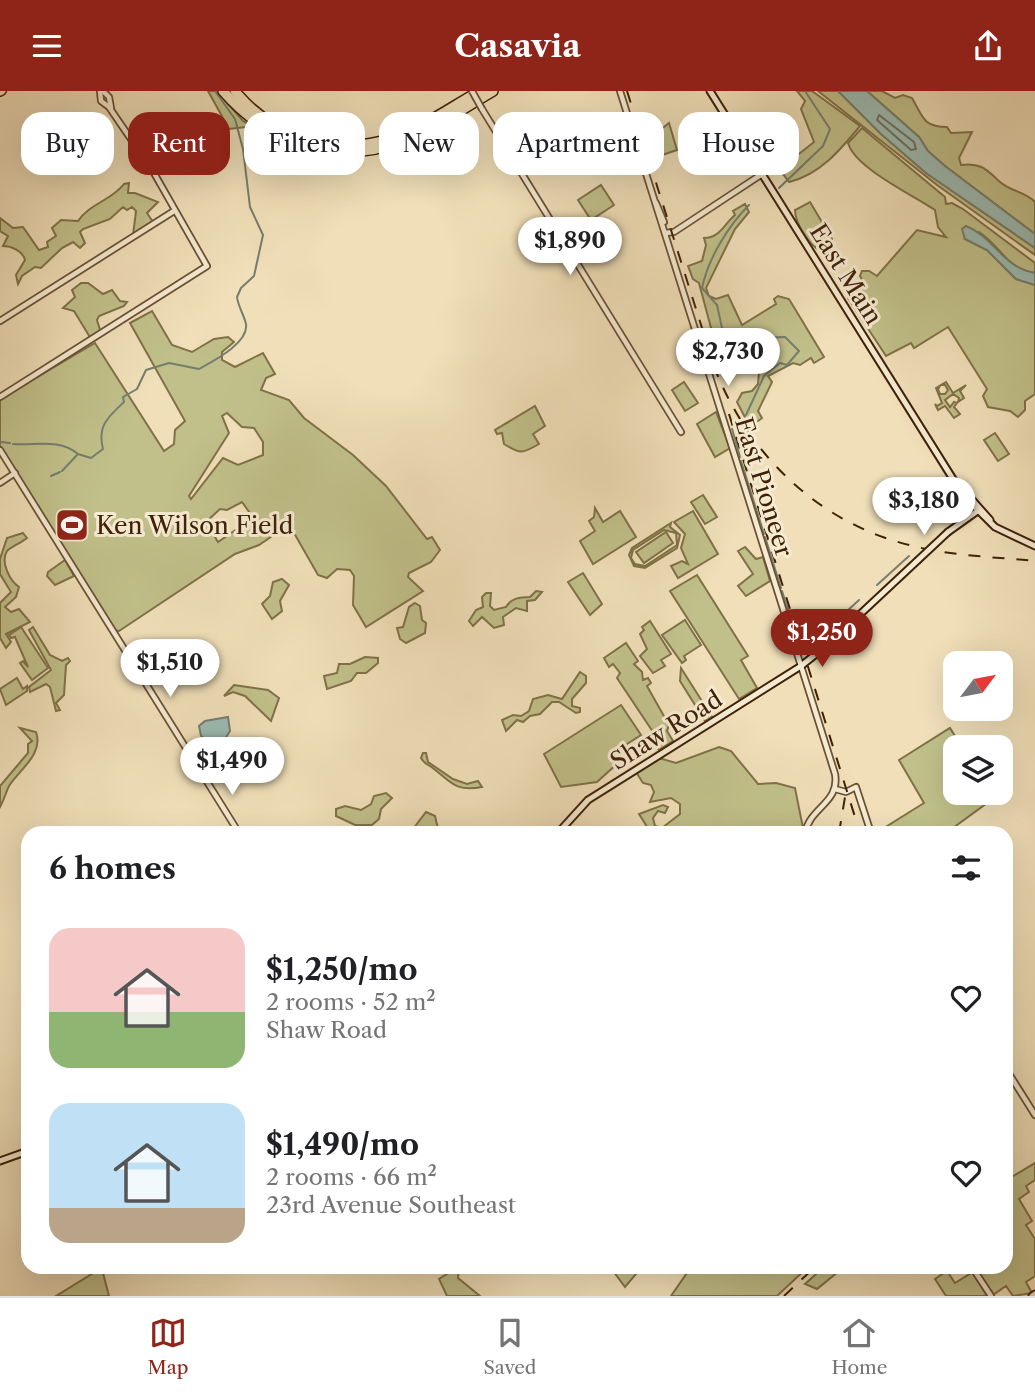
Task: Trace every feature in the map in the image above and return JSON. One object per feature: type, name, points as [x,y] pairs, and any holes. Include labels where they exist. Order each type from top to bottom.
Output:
[{"type":"highway","points":[[224,91],[248,116],[291,141],[323,150],[353,152],[379,147]]},
{"type":"highway","points":[[449,112],[476,91]]},
{"type":"highway","points":[[452,112],[493,91]]},
{"type":"highway","points":[[453,112],[501,91]]},
{"type":"highway","points":[[236,92],[274,126],[302,138],[334,144],[365,144],[379,141]]},
{"type":"main road","name":"East Main","points":[[710,91],[723,112]]},
{"type":"main road","name":"East Main","points":[[763,175],[976,512],[1011,536],[1035,546]]},
{"type":"main road","points":[[755,179],[761,179],[768,184]]},
{"type":"main road","name":"East Main","points":[[953,475],[995,524]]},
{"type":"main road","name":"East Main","points":[[968,495],[976,512],[1011,536]]},
{"type":"main road","name":"Shaw Road","points":[[564,826],[588,800],[813,660],[948,532],[976,512]]},
{"type":"main road","points":[[0,1161],[21,1154]]},
{"type":"street","points":[[476,91],[482,109],[681,432]]},
{"type":"street","name":"East Pioneer","points":[[620,91],[801,666]]},
{"type":"street","points":[[0,397],[207,266],[154,173],[104,96]]},
{"type":"street","points":[[666,233],[761,175]]},
{"type":"street","points":[[0,321],[174,211]]},
{"type":"street","points":[[0,450],[235,826]]},
{"type":"street","points":[[0,483],[15,473]]},
{"type":"street","points":[[801,666],[834,770],[835,789],[828,802],[811,817],[808,826]]},
{"type":"street","points":[[835,789],[853,788],[858,794],[868,826]]},
{"type":"street","points":[[1013,1080],[1035,1115]]},
{"type":"street","points":[[976,1274],[990,1296]]},
{"type":"shaded area","points":[[208,91],[217,91],[244,122],[244,127],[230,129],[230,112],[220,112]]},
{"type":"shaded area","points":[[797,91],[812,91],[860,126],[820,167],[789,182],[784,175],[799,175],[799,154],[814,142],[801,109],[805,101]]},
{"type":"shaded area","points":[[818,91],[838,91],[881,134],[926,173],[1035,248],[1035,255],[937,185]]},
{"type":"shaded area","points":[[867,91],[882,91],[895,98],[903,95],[912,98],[928,123],[947,127],[951,133],[972,132],[959,158],[961,165],[983,168],[1004,185],[1035,202],[1035,234],[945,166],[928,151],[919,137]]},
{"type":"shaded area","points":[[669,123],[677,150],[664,154],[664,127]]},
{"type":"shaded area","points":[[862,128],[945,197],[946,204],[952,203],[963,209],[1035,263],[1035,273],[1017,267],[979,232],[965,239],[987,250],[1016,279],[1035,285],[1035,394],[1025,401],[1025,410],[1018,417],[1010,411],[988,407],[983,396],[987,389],[948,327],[914,348],[911,343],[886,356],[848,298],[864,283],[860,276],[862,271],[869,271],[877,276],[917,230],[946,237],[938,227],[935,210],[873,171],[853,152],[848,143]]},
{"type":"shaded area","points":[[129,183],[128,193],[158,202],[147,213],[153,222],[133,235],[136,211],[132,207],[127,210],[123,207],[110,219],[83,229],[80,232],[85,243],[80,248],[73,242],[62,248],[41,268],[35,267],[22,276],[18,284],[16,275],[25,260],[16,250],[3,246],[8,236],[0,231],[0,218],[13,228],[23,227],[39,250],[48,247],[47,242],[56,236],[52,228],[61,220],[78,221],[88,210]]},
{"type":"shaded area","points":[[601,185],[614,205],[591,220],[578,200]]},
{"type":"shaded area","points":[[810,202],[832,239],[832,243],[820,250],[807,238],[796,215],[795,210]]},
{"type":"shaded area","points":[[745,204],[749,212],[735,229],[706,288],[709,296],[716,299],[728,295],[742,325],[776,304],[774,299],[778,296],[789,299],[824,357],[814,363],[811,358],[800,365],[793,363],[768,376],[772,382],[758,411],[762,418],[750,427],[737,402],[742,393],[752,391],[758,384],[759,372],[748,359],[734,362],[714,339],[699,283],[693,279],[688,266],[702,261],[706,245],[704,238],[718,233],[735,215],[733,211]]},
{"type":"shaded area","points":[[81,283],[88,283],[103,294],[112,290],[120,301],[127,302],[124,306],[99,316],[97,320],[101,333],[91,339],[74,311],[63,308],[75,297],[72,290]]},
{"type":"shaded area","points":[[152,311],[172,345],[192,352],[214,339],[228,337],[234,342],[222,352],[222,360],[235,367],[263,353],[275,374],[266,378],[261,390],[289,400],[304,418],[353,455],[386,486],[427,539],[432,537],[440,550],[431,562],[409,573],[408,577],[423,591],[366,627],[353,605],[354,576],[350,570],[337,569],[327,578],[318,575],[294,533],[278,532],[259,545],[235,554],[119,631],[114,630],[0,446],[0,399],[95,343],[164,451],[174,444],[175,430],[185,421],[130,323]],"holes":[[[227,413],[242,427],[254,428],[263,442],[263,455],[238,465],[223,458],[191,499],[189,496],[229,433],[222,416]],[[242,502],[252,516],[250,520],[218,542],[206,522],[220,509],[227,510]]]},
{"type":"shaded area","points":[[684,382],[698,403],[685,411],[672,390]]},
{"type":"shaded area","points":[[946,382],[953,393],[966,385],[960,391],[964,398],[958,402],[959,398],[953,394],[945,400],[950,407],[954,402],[957,403],[954,407],[960,414],[954,418],[945,406],[938,410],[935,404],[937,406],[942,403],[936,388],[940,386],[940,394],[945,394],[948,390],[945,385],[941,385]]},
{"type":"shaded area","points":[[535,406],[545,426],[533,434],[539,444],[521,451],[504,444],[502,433],[497,434],[495,430]]},
{"type":"shaded area","points":[[716,412],[730,448],[715,457],[697,424]]},
{"type":"shaded area","points":[[995,433],[1009,454],[998,461],[984,440]]},
{"type":"shaded area","points":[[703,495],[717,517],[705,524],[691,502]]},
{"type":"shaded area","points":[[595,508],[603,522],[620,511],[636,537],[593,564],[580,541],[595,531],[589,521],[594,517]]},
{"type":"shaded area","points":[[693,511],[718,554],[678,578],[671,566],[682,561],[688,564],[681,548],[685,534],[674,522]]},
{"type":"shaded area","points":[[671,523],[670,527],[680,535],[677,548],[645,568],[634,566],[629,555],[632,548]],"holes":[[[664,530],[676,533],[677,545],[645,566],[635,564],[631,558],[633,550]]]},
{"type":"shaded area","points":[[666,532],[673,543],[644,563],[636,552]]},
{"type":"shaded area","points":[[23,533],[27,538],[9,549],[5,555],[7,571],[19,587],[16,597],[5,607],[11,612],[19,609],[30,622],[6,634],[11,642],[6,648],[0,638],[0,603],[11,592],[0,574],[0,559],[7,538]]},
{"type":"shaded area","points":[[745,547],[756,559],[763,557],[770,581],[746,596],[738,586],[753,574],[738,551]]},
{"type":"shaded area","points":[[65,560],[74,576],[55,585],[47,576],[48,572]]},
{"type":"shaded area","points":[[583,573],[602,604],[590,615],[568,582]]},
{"type":"shaded area","points":[[697,575],[748,656],[741,660],[757,688],[739,699],[670,591]]},
{"type":"shaded area","points":[[282,579],[289,585],[280,601],[282,611],[272,619],[262,604],[270,596],[273,582]]},
{"type":"shaded area","points":[[536,591],[542,592],[535,600],[527,601],[527,611],[516,608],[503,617],[504,625],[494,628],[482,617],[473,626],[469,621],[476,610],[483,607],[482,597],[486,593],[491,593],[490,606],[494,610],[506,607],[516,599],[530,597]]},
{"type":"shaded area","points":[[415,603],[420,606],[422,620],[426,623],[425,633],[406,643],[400,639],[397,628],[403,627],[409,607]]},
{"type":"shaded area","points":[[685,620],[701,645],[684,656],[686,660],[682,663],[662,635]]},
{"type":"shaded area","points":[[650,621],[671,654],[661,660],[665,666],[653,673],[640,656],[647,649],[640,634],[644,630],[642,627]]},
{"type":"shaded area","points":[[21,627],[48,668],[32,680],[20,663],[23,661],[28,667],[15,637],[11,638],[9,635]]},
{"type":"shaded area","points":[[33,627],[50,655],[62,661],[68,658],[70,661],[66,665],[64,695],[56,703],[60,710],[56,711],[50,687],[46,684],[30,692],[29,687],[51,670],[29,630]]},
{"type":"shaded area","points":[[626,643],[638,661],[634,664],[642,672],[643,680],[648,678],[651,683],[647,686],[669,725],[667,731],[673,741],[659,750],[649,735],[653,732],[617,678],[620,673],[613,664],[609,667],[604,658]]},
{"type":"shaded area","points":[[365,657],[378,658],[378,663],[366,673],[357,673],[351,681],[327,689],[324,676],[337,673],[339,664],[350,664]]},
{"type":"shaded area","points":[[681,668],[712,717],[705,721],[680,681]]},
{"type":"shaded area","points":[[580,672],[586,676],[586,683],[572,699],[572,706],[580,708],[580,712],[576,713],[559,702],[552,702],[540,714],[530,716],[523,722],[517,720],[506,731],[502,720],[513,715],[521,716],[529,711],[533,699],[548,695],[562,699]]},
{"type":"shaded area","points":[[17,678],[23,689],[27,686],[27,691],[6,705],[0,689]]},
{"type":"shaded area","points":[[234,685],[268,690],[279,698],[271,721],[245,696],[233,692],[224,696]]},
{"type":"shaded area","points":[[621,705],[641,735],[613,753],[619,762],[597,782],[561,787],[544,754]]},
{"type":"shaded area","points":[[20,728],[36,732],[37,747],[34,755],[9,786],[0,807],[0,786],[28,753],[28,744],[32,741]]},
{"type":"shaded area","points":[[950,728],[954,735],[943,735],[943,805],[984,805],[956,826],[887,826],[924,803],[899,760]]},
{"type":"shaded area","points":[[719,747],[731,751],[758,784],[776,783],[795,788],[803,826],[665,826],[680,814],[680,804],[671,798],[650,802],[654,792],[651,785],[643,783],[636,772],[659,758],[676,763]]},
{"type":"shaded area","points":[[423,753],[426,753],[428,762],[453,779],[467,784],[478,781],[482,787],[466,788],[455,785],[424,762],[421,758]]},
{"type":"shaded area","points":[[386,793],[392,798],[381,809],[379,819],[372,825],[355,825],[336,816],[336,809],[345,806],[361,810],[371,804],[374,796]]},
{"type":"shaded area","points":[[663,805],[668,807],[665,813],[658,811],[653,818],[655,826],[647,826],[639,814]]},
{"type":"shaded area","points":[[426,812],[435,816],[437,826],[415,826]]},
{"type":"shaded area","points":[[1035,1163],[1035,1180],[1026,1186],[1029,1192],[1019,1199],[1032,1221],[1026,1225],[1035,1239],[1035,1276],[1026,1282],[1032,1293],[1013,1296],[1006,1286],[993,1295],[979,1274],[1013,1274],[1013,1176]]},
{"type":"shaded area","points":[[92,1274],[103,1274],[109,1296],[56,1296]]},
{"type":"shaded area","points":[[447,1274],[458,1274],[458,1278],[480,1296],[447,1296],[439,1279]]},
{"type":"shaded area","points":[[615,1274],[636,1274],[625,1287]]},
{"type":"shaded area","points":[[686,1274],[801,1274],[777,1296],[671,1296]]},
{"type":"shaded area","points":[[816,1274],[835,1274],[817,1289],[805,1284]]},
{"type":"shaded area","points":[[942,1274],[949,1274],[955,1283],[974,1274],[987,1296],[946,1296],[935,1279]]},
{"type":"water","points":[[838,91],[867,91],[919,137],[928,151],[945,166],[1035,234],[1035,248],[926,173],[881,134]]},
{"type":"water","points":[[966,226],[984,237],[1006,259],[1035,273],[1035,285],[1016,279],[987,250],[965,239],[962,229]]},
{"type":"water","points":[[228,717],[230,731],[223,742],[211,743],[201,736],[199,726],[205,721]]},
{"type":"waterway","points":[[62,471],[78,454],[91,458],[103,449],[102,434],[105,423],[124,402],[123,397],[137,389],[146,370],[169,363],[199,369],[229,351],[245,331],[246,324],[237,297],[241,288],[254,276],[263,235],[250,207],[243,149],[235,119],[215,91]]},
{"type":"waterway","points":[[779,188],[823,146],[830,129],[805,91]]},
{"type":"waterway","points":[[746,415],[764,376],[780,363],[787,365],[799,351],[785,337],[734,338],[722,328],[717,305],[702,288],[720,243],[749,205]]},
{"type":"waterway","points":[[732,429],[740,457]]},
{"type":"waterway","points":[[1,442],[10,443]]},
{"type":"waterway","points":[[13,444],[55,444],[78,454]]},
{"type":"waterway","points":[[741,461],[764,534]]},
{"type":"waterway","points":[[51,476],[60,472]]},
{"type":"waterway","points":[[765,537],[781,588]]},
{"type":"waterway","points":[[877,585],[909,556]]},
{"type":"waterway","points":[[782,591],[790,615]]},
{"type":"waterway","points":[[809,646],[859,600]]},
{"type":"waterway","points":[[791,618],[798,643]]},
{"type":"railway","points":[[627,91],[715,369],[748,431],[769,458],[819,504],[879,536],[943,552],[1035,561]]},
{"type":"railway","points":[[729,414],[858,826]]},
{"type":"railway","points":[[840,826],[846,791]]},
{"type":"railway","points":[[784,1296],[808,1274]]},
{"type":"place","name":"Ken Wilson Field","points":[[72,525]]}]
